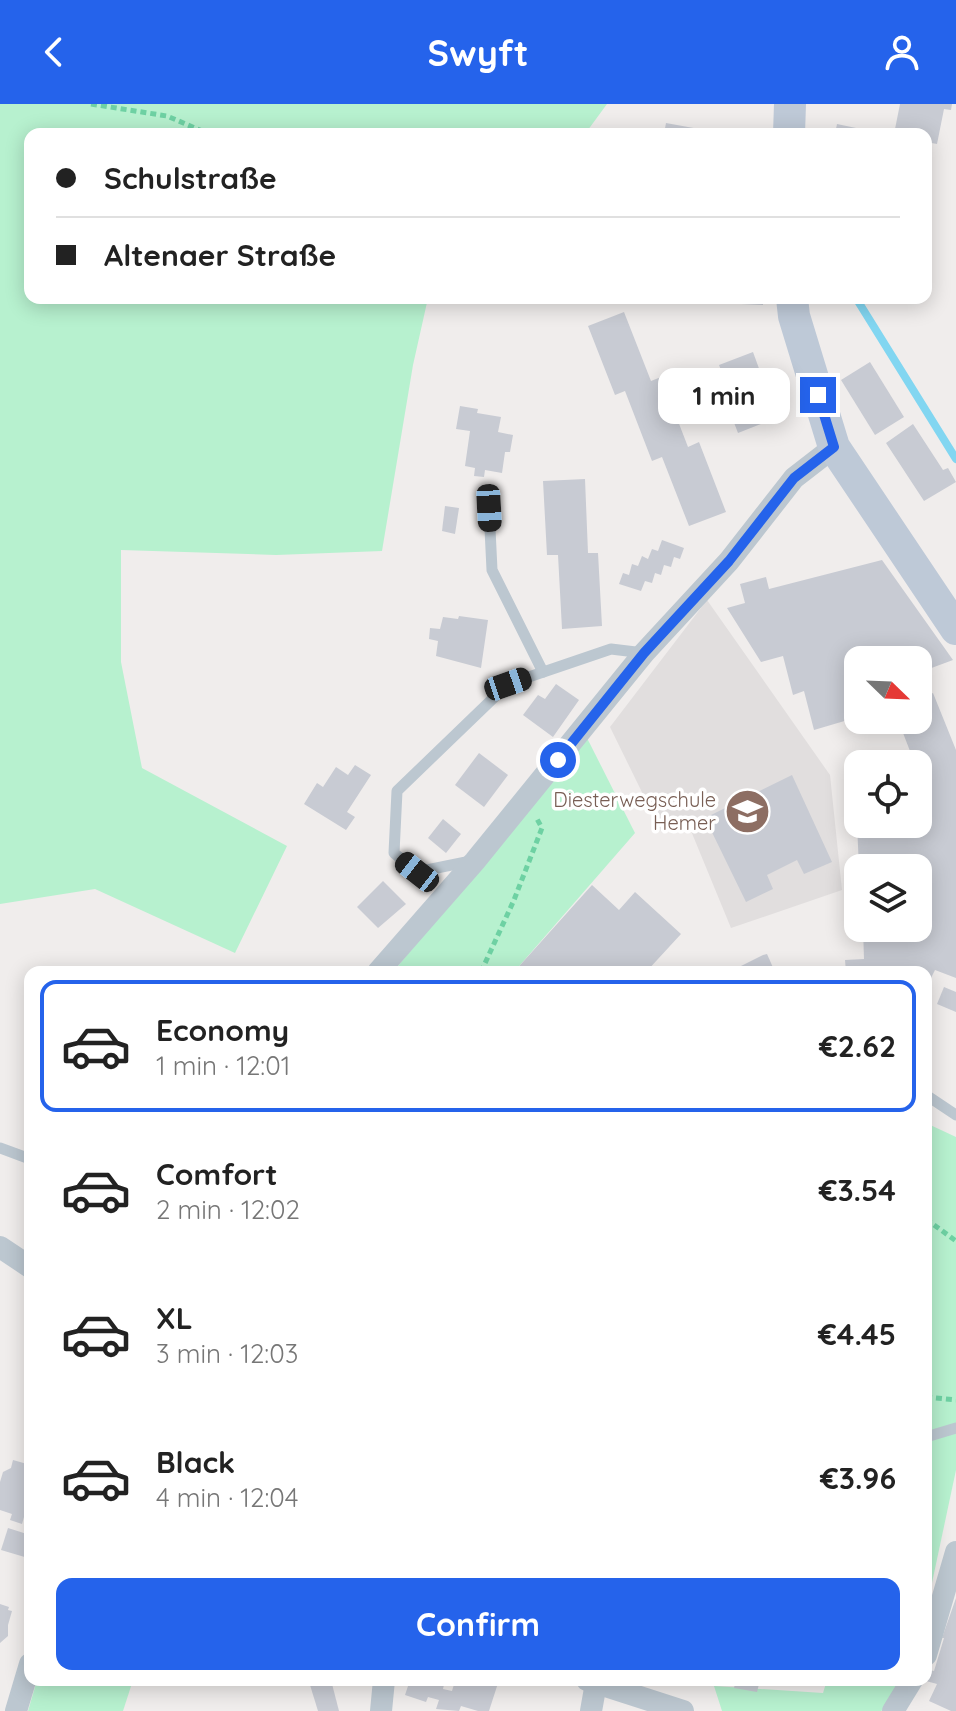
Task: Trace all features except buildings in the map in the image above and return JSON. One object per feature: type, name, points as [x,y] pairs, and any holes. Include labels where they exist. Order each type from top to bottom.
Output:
[{"type":"main road","points":[[789,128],[790,104]]},
{"type":"main road","points":[[793,304],[834,447],[956,629]]},
{"type":"street","points":[[383,966],[475,861],[644,653],[729,561],[794,478],[834,447]]},
{"type":"street","points":[[0,1247],[24,1263]]},
{"type":"street","points":[[932,1634],[956,1552]]},
{"type":"street","points":[[16,1711],[24,1684]]},
{"type":"street","points":[[381,1711],[383,1686]]},
{"type":"street","points":[[591,1711],[592,1686]]},
{"type":"street","points":[[605,1686],[683,1711]]},
{"type":"street","points":[[893,1711],[908,1686]]},
{"type":"lane","points":[[489,508],[492,570],[543,672]]},
{"type":"lane","points":[[475,861],[417,872],[394,853],[397,791],[508,684],[611,649],[644,653]]},
{"type":"lane","points":[[932,1099],[956,1115]]},
{"type":"lane","points":[[0,1148],[24,1157]]},
{"type":"lane","points":[[932,1435],[956,1428]]},
{"type":"path","points":[[91,104],[167,116],[195,128]]},
{"type":"path","points":[[484,966],[542,828],[525,800]]},
{"type":"path","points":[[932,1223],[956,1241]]},
{"type":"path","points":[[932,1398],[956,1400]]},
{"type":"shaded area","points":[[707,600],[830,775],[842,890],[731,928],[689,826],[662,833],[610,727]]},
{"type":"green space","points":[[0,104],[607,104],[589,128],[24,128],[24,304],[427,304],[413,365],[382,551],[276,555],[121,550],[121,662],[142,768],[287,846],[235,953],[95,889],[0,904]]},
{"type":"green space","points":[[586,736],[635,833],[519,966],[398,966]]},
{"type":"green space","points":[[932,1126],[956,1137],[956,1470],[932,1583]]},
{"type":"green space","points":[[35,1686],[131,1686],[123,1711],[28,1711]]},
{"type":"green space","points":[[714,1686],[823,1693],[825,1686],[899,1686],[887,1708],[881,1711],[722,1711]]},
{"type":"waterway","points":[[860,304],[956,459]]},
{"type":"place","name":"Diesterwegschule Hemer","points":[[747,811]]},
{"type":"route","points":[[558,760],[644,653],[729,561],[794,478],[834,447],[818,395]]}]
